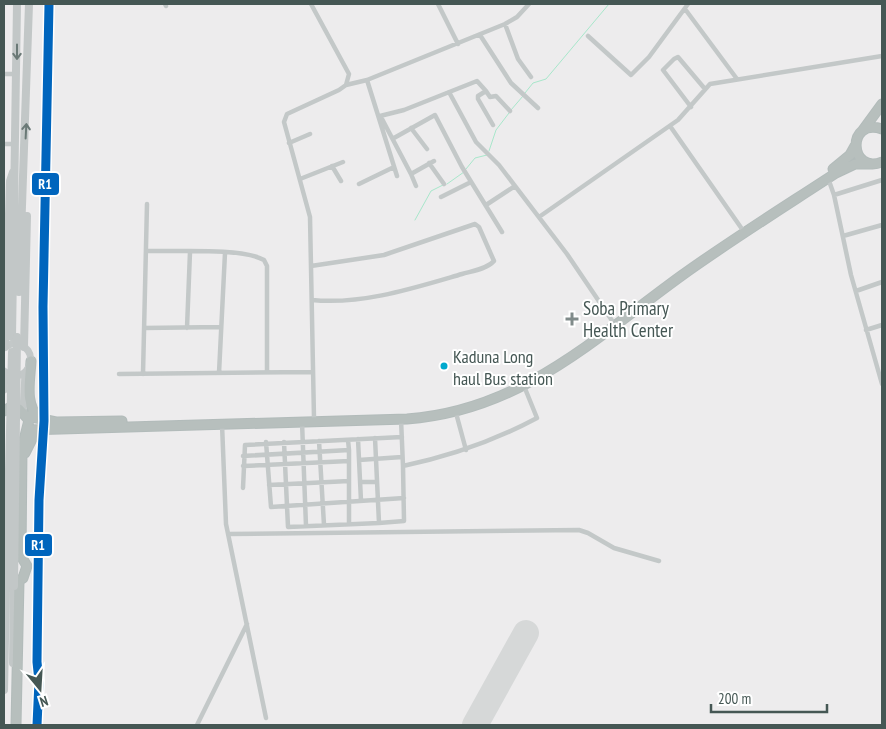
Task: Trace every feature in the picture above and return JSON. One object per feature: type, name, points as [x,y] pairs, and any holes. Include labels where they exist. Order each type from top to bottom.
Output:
[{"type":"highway","points":[[4,435],[13,438],[43,425],[412,414],[470,404],[532,378],[569,355],[742,229],[840,164],[855,146],[859,134],[882,104]]},
{"type":"highway","points":[[859,134],[870,127],[882,129]]},
{"type":"highway","points":[[855,146],[860,158],[871,164]]},
{"type":"highway","points":[[4,409],[14,407],[43,425],[222,424],[401,420],[456,412],[486,404],[524,386],[573,356],[708,257],[828,178],[855,164],[882,162]]},
{"type":"highway","points":[[31,361],[31,407],[43,425]]},
{"type":"highway","points":[[16,725],[11,584],[26,572],[27,566],[21,556],[22,460],[25,432],[29,425],[25,413]]},
{"type":"highway","points":[[22,460],[31,439],[43,425]]},
{"type":"highway","points":[[4,554],[10,552],[21,556]]},
{"type":"main road","points":[[13,725],[11,584],[17,4]]},
{"type":"main road","points":[[15,337],[24,164],[29,4]]},
{"type":"main road","points":[[24,164],[28,180],[24,347]]},
{"type":"main road","points":[[4,348],[5,271],[10,181],[15,165]]},
{"type":"main road","points":[[4,348],[11,344],[24,347],[30,353],[31,361],[25,373],[25,413]]},
{"type":"main road","points":[[4,390],[4,376],[25,373]]},
{"type":"main road","points":[[4,690],[11,584]]},
{"type":"street","points":[[312,4],[349,74],[346,84]]},
{"type":"street","points":[[438,4],[458,44]]},
{"type":"street","points":[[314,418],[310,217],[284,122],[287,114],[339,90],[346,84],[367,80],[505,24],[517,17],[529,4]]},
{"type":"street","points":[[588,36],[631,75],[649,57],[688,4]]},
{"type":"street","points":[[685,9],[737,79]]},
{"type":"street","points":[[505,24],[518,59],[531,77]]},
{"type":"street","points":[[480,34],[500,67],[538,108]]},
{"type":"street","points":[[539,217],[670,126],[691,108],[705,89],[714,82],[882,56]]},
{"type":"street","points":[[691,108],[663,70],[674,59],[678,58],[705,89]]},
{"type":"street","points":[[4,74],[17,74]]},
{"type":"street","points":[[367,80],[381,116],[398,176]]},
{"type":"street","points":[[381,116],[477,81],[490,97],[496,96],[510,111]]},
{"type":"street","points":[[486,91],[477,96],[493,125]]},
{"type":"street","points":[[449,92],[472,135],[485,151],[490,154],[539,217],[613,322]]},
{"type":"street","points":[[394,138],[434,115],[464,172],[502,232]]},
{"type":"street","points":[[381,116],[394,138],[416,186]]},
{"type":"street","points":[[670,126],[742,229]]},
{"type":"street","points":[[411,128],[427,149]]},
{"type":"street","points":[[289,143],[310,134]]},
{"type":"street","points":[[4,144],[15,144]]},
{"type":"street","points":[[300,178],[343,162]]},
{"type":"street","points":[[411,174],[432,162],[444,184]]},
{"type":"street","points":[[332,166],[341,181]]},
{"type":"street","points":[[359,184],[394,167]]},
{"type":"street","points":[[828,178],[834,195],[866,330],[882,384]]},
{"type":"street","points":[[834,195],[882,180]]},
{"type":"street","points":[[440,197],[471,182]]},
{"type":"street","points":[[486,205],[515,186]]},
{"type":"street","points":[[143,374],[147,204]]},
{"type":"street","points":[[311,266],[384,255],[475,224],[479,227],[494,259],[493,263],[482,268],[395,292],[335,301],[312,300]]},
{"type":"street","points":[[843,236],[882,225]]},
{"type":"street","points":[[146,251],[226,253],[259,257],[264,260],[267,266],[267,372]]},
{"type":"street","points":[[186,328],[190,252]]},
{"type":"street","points":[[219,373],[226,253]]},
{"type":"street","points":[[856,291],[882,282]]},
{"type":"street","points":[[866,330],[882,325]]},
{"type":"street","points":[[144,328],[221,327]]},
{"type":"street","points":[[119,374],[313,372]]},
{"type":"street","points":[[403,466],[466,450],[503,436],[537,418],[524,386]]},
{"type":"street","points":[[456,412],[466,450]]},
{"type":"street","points":[[284,442],[288,527],[404,521],[401,420]]},
{"type":"street","points":[[302,422],[302,462],[306,526]]},
{"type":"street","points":[[222,424],[228,534],[266,718]]},
{"type":"street","points":[[243,488],[244,446],[250,444],[402,437]]},
{"type":"street","points":[[375,438],[379,523]]},
{"type":"street","points":[[358,439],[360,501]]},
{"type":"street","points":[[348,440],[349,524]]},
{"type":"street","points":[[319,441],[324,525]]},
{"type":"street","points":[[266,442],[271,507],[404,498]]},
{"type":"street","points":[[250,444],[251,455]]},
{"type":"street","points":[[244,456],[284,452],[349,450]]},
{"type":"street","points":[[359,460],[402,457]]},
{"type":"street","points":[[243,466],[349,461]]},
{"type":"street","points":[[269,484],[349,479],[377,482]]},
{"type":"street","points":[[228,534],[578,530],[588,533],[614,548],[659,561]]},
{"type":"street","points":[[196,725],[247,624]]},
{"type":"waterway","points":[[525,93],[533,83],[546,79],[609,4]]},
{"type":"waterway","points":[[511,110],[523,96]]},
{"type":"waterway","points":[[489,151],[496,130],[509,113]]},
{"type":"waterway","points":[[466,169],[475,158],[487,155]]},
{"type":"waterway","points":[[447,184],[464,172]]},
{"type":"waterway","points":[[415,220],[431,191],[443,185]]},
{"type":"runway","points":[[475,725],[526,633]]},
{"type":"transit line","name":"R1","points":[[37,725],[39,681],[37,662],[39,500],[44,421],[43,307],[49,4]]},
{"type":"place","name":"Soba Primary Health Center","points":[[572,319]]},
{"type":"place","name":"Kaduna Long haul Bus station","points":[[444,366]]}]
